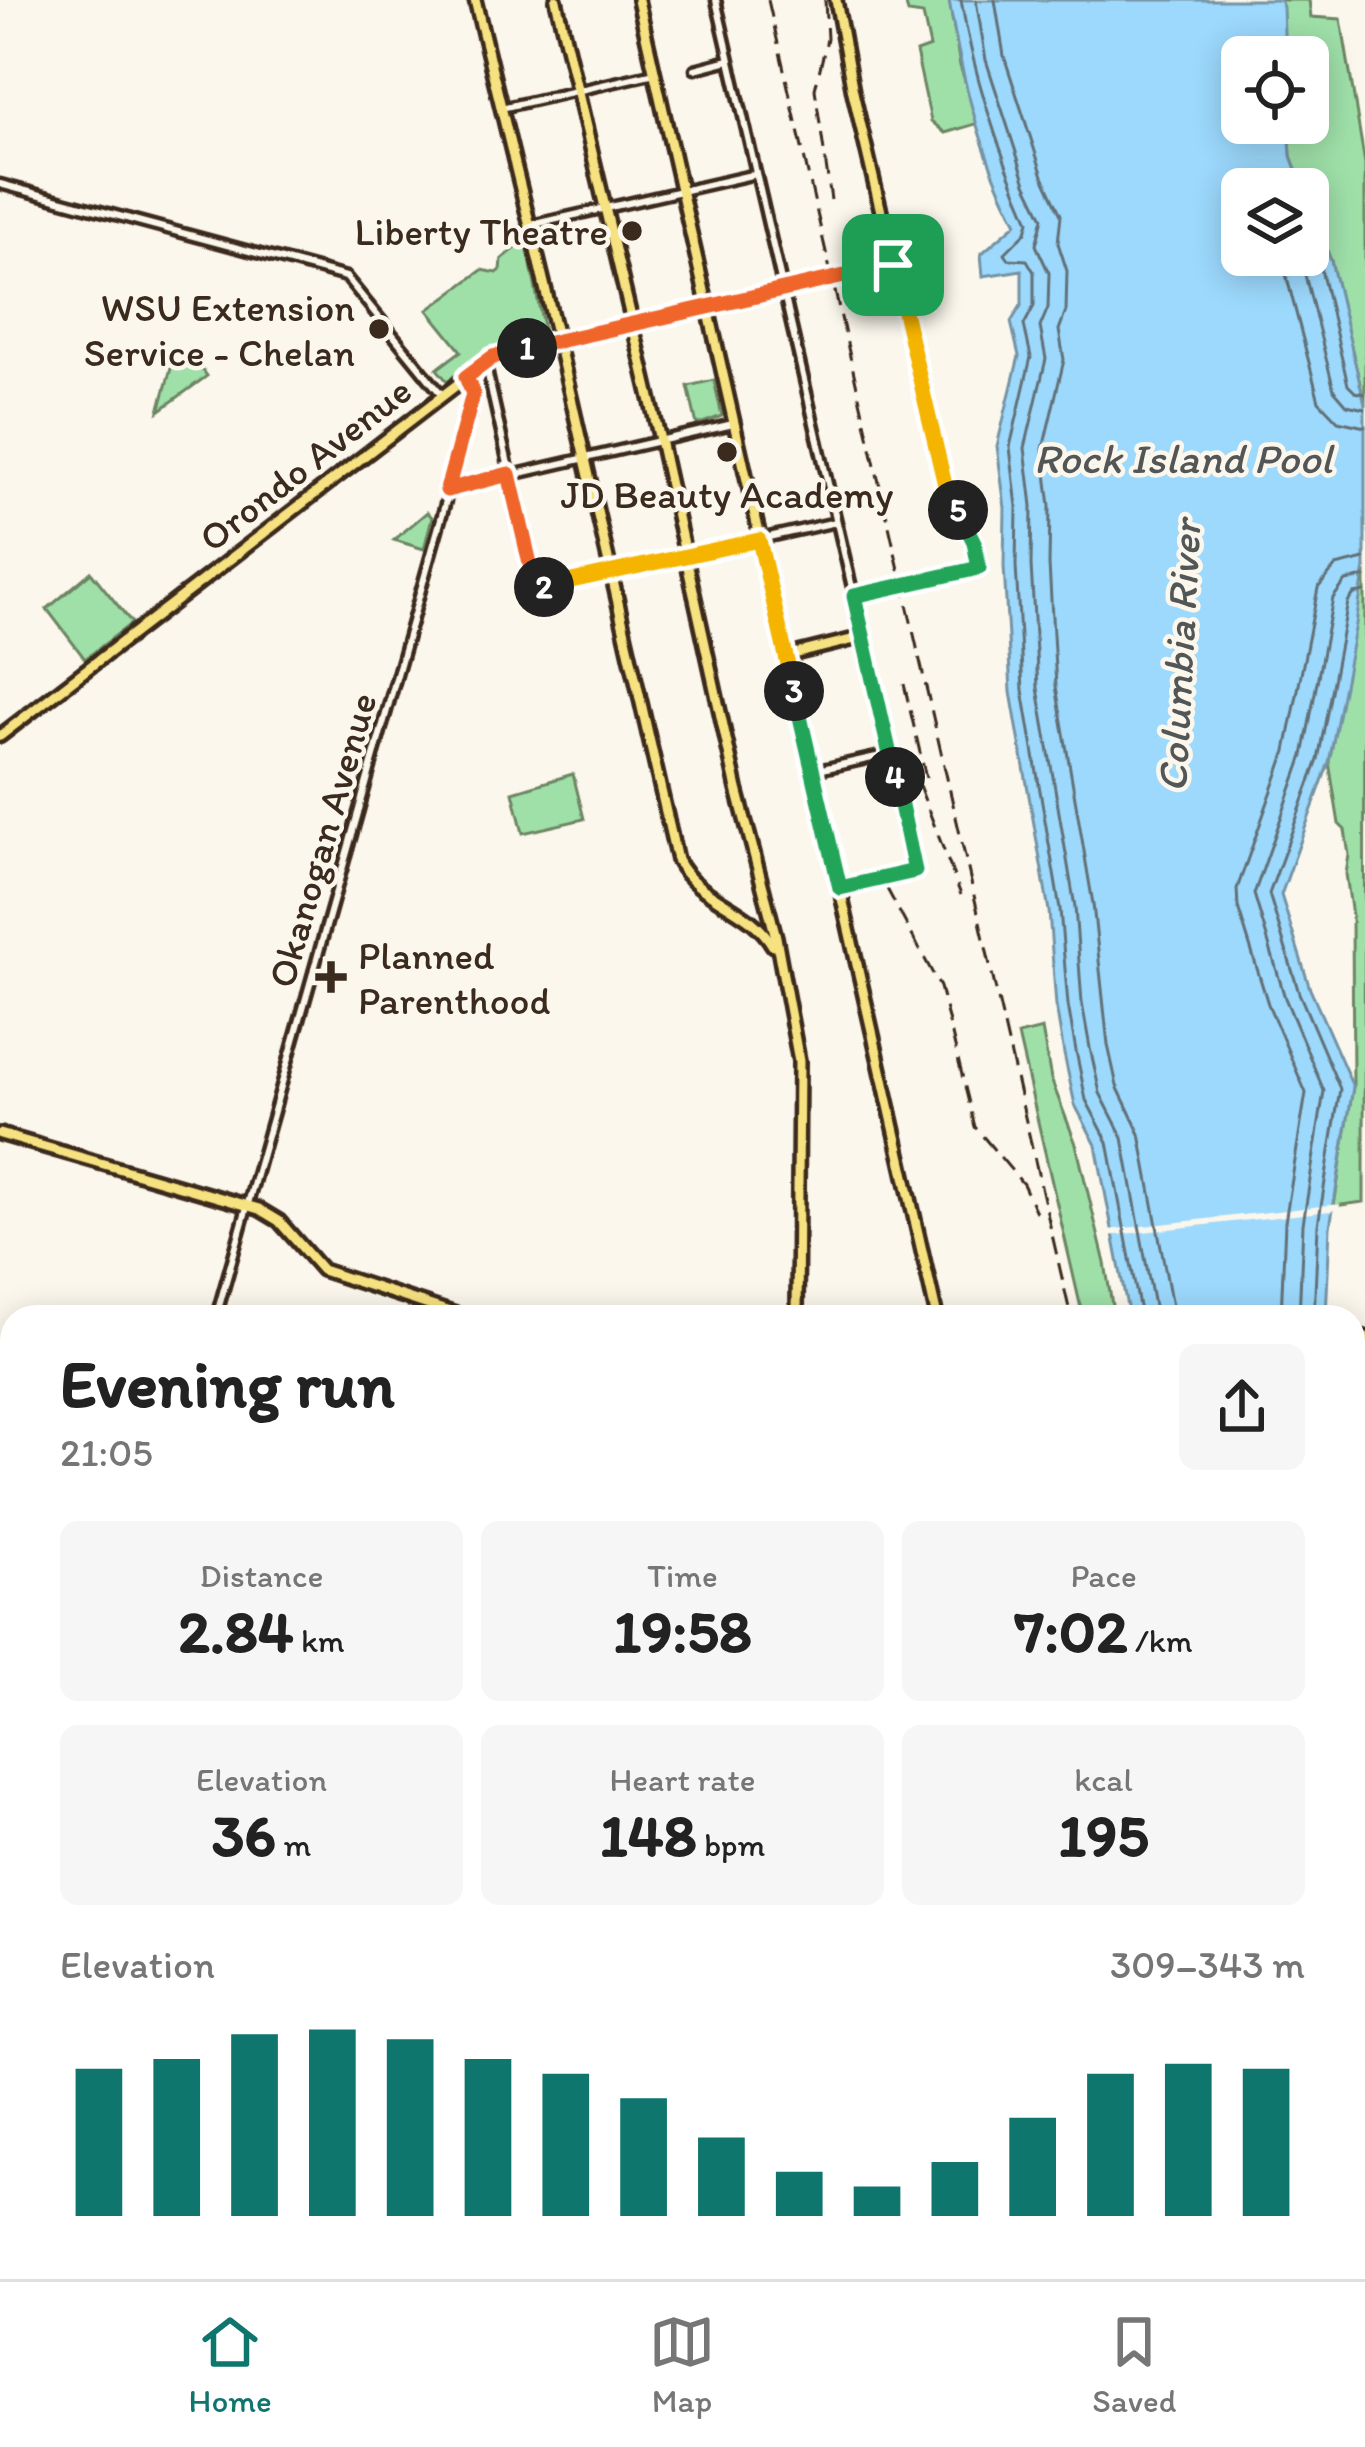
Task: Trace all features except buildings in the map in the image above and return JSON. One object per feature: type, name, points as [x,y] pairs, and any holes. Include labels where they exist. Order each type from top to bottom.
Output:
[{"type":"main road","points":[[475,0],[676,860],[692,884],[760,925],[776,950]]},
{"type":"main road","points":[[556,0],[799,1061],[797,1305]]},
{"type":"main road","points":[[638,0],[934,1305]]},
{"type":"main road","points":[[786,656],[863,637],[854,596],[979,568],[974,542],[945,485],[836,0]]},
{"type":"main road","name":"Orondo Avenue","points":[[0,736],[485,363],[505,353],[893,265]]},
{"type":"main road","points":[[718,901],[730,901],[756,915],[766,905]]},
{"type":"main road","points":[[0,1134],[247,1206],[279,1220],[322,1270],[428,1305]]},
{"type":"street","points":[[716,0],[854,596]]},
{"type":"street","points":[[695,69],[729,60]]},
{"type":"street","points":[[501,108],[655,73]]},
{"type":"street","points":[[530,226],[756,174]]},
{"type":"street","points":[[0,184],[346,277],[442,395]]},
{"type":"street","points":[[485,363],[536,589],[836,522]]},
{"type":"street","name":"Okanogan Avenue","points":[[219,1305],[485,363]]},
{"type":"street","points":[[466,377],[472,398]]},
{"type":"street","points":[[447,490],[734,424]]},
{"type":"street","points":[[840,888],[915,871],[863,637]]},
{"type":"street","points":[[813,771],[890,754]]},
{"type":"street","points":[[242,1224],[258,1216],[279,1220]]},
{"type":"green space","points":[[905,0],[949,0],[960,66],[979,123],[945,133],[931,121],[916,52],[930,47],[923,15],[908,13]]},
{"type":"green space","points":[[1280,0],[1309,0],[1311,17],[1341,19],[1365,164],[1365,405],[1329,256],[1329,168],[1295,168],[1291,156],[1290,144],[1329,144],[1329,36],[1283,36]]},
{"type":"green space","points":[[527,244],[545,337],[480,357],[447,381],[437,369],[461,351],[428,310],[482,270],[497,273],[502,259]]},
{"type":"green space","points":[[176,350],[192,355],[207,376],[159,411]]},
{"type":"green space","points":[[714,380],[722,416],[697,425],[688,386]]},
{"type":"green space","points":[[427,512],[432,517],[424,549],[394,540]]},
{"type":"green space","points":[[1365,567],[1364,1202],[1334,1206],[1353,1087],[1352,916],[1346,874],[1349,855],[1329,762]]},
{"type":"green space","points":[[91,572],[132,623],[85,659],[47,609]]},
{"type":"green space","points":[[573,774],[584,819],[523,833],[513,792]]},
{"type":"green space","points":[[1042,1029],[1051,1079],[1076,1144],[1112,1305],[1080,1305],[1018,1035]]},
{"type":"water","name":"Rock Island Pool","points":[[949,0],[1280,0],[1283,7],[1284,36],[1221,36],[1221,144],[1290,144],[1295,168],[1221,168],[1221,276],[1329,276],[1329,256],[1365,405],[1365,567],[1356,624],[1329,762],[1281,895],[1310,989],[1353,1087],[1330,1227],[1327,1305],[1127,1305],[1096,1145],[1075,1105],[1064,1054],[1049,911],[1011,692],[1005,508],[997,446],[1019,356],[1011,322],[1022,304],[1022,270],[983,276],[981,254],[1017,223],[992,170],[974,114]]},
{"type":"pier","points":[[1340,1204],[1339,1210],[1108,1236],[1107,1230]]},
{"type":"railway","points":[[768,0],[1068,1305]]},
{"type":"railway","points":[[825,0],[827,39],[815,89],[831,200]]},
{"type":"railway","points":[[904,684],[926,778]]},
{"type":"railway","points":[[909,759],[961,895]]},
{"type":"railway","points":[[886,887],[940,987],[975,1127],[1023,1184],[1036,1212]]},
{"type":"place","name":"Liberty Theatre","points":[[632,231]]},
{"type":"place","name":"WSU Extension Service - Chelan","points":[[379,329]]},
{"type":"place","name":"JD Beauty Academy","points":[[727,452]]},
{"type":"place","name":"Planned Parenthood","points":[[331,977]]},
{"type":"route","points":[[893,265],[945,485],[974,542],[979,568],[854,596],[915,871],[840,888],[759,540],[536,589],[509,474],[447,490],[473,394],[466,377],[493,357],[893,265]]},
{"type":"water label","name":"Columbia River","points":[[1179,656]]}]
